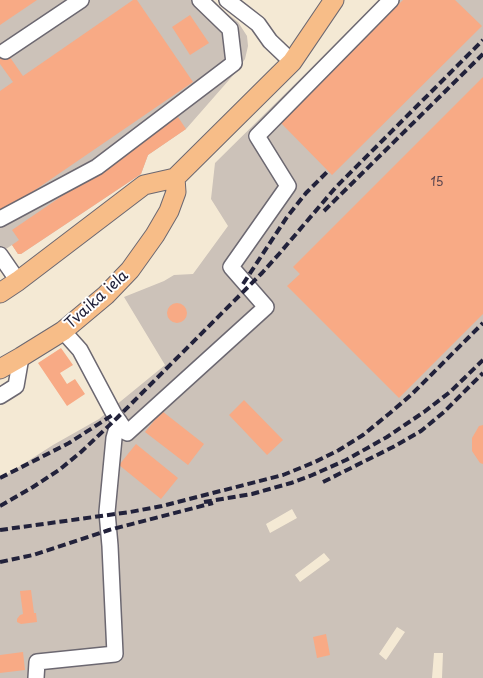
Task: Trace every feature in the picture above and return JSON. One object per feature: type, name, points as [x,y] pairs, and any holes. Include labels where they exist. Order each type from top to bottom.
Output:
[{"type":"main road","points":[[0,293],[144,185],[175,178],[292,62],[334,0]]},
{"type":"main road","name":"Tvaika iela","points":[[0,369],[63,330],[106,295],[130,270],[169,211],[176,192],[175,178]]},
{"type":"street","points":[[6,51],[81,0]]},
{"type":"street","points":[[0,219],[97,167],[234,63],[230,29],[200,0]]},
{"type":"street","points":[[227,0],[258,24],[270,41],[292,62]]},
{"type":"street","points":[[63,330],[80,350],[127,433],[266,306],[231,267],[288,186],[257,136],[391,0]]},
{"type":"street","points":[[0,255],[18,281]]},
{"type":"street","points":[[0,396],[16,386],[21,357]]},
{"type":"street","points":[[36,678],[37,662],[115,654],[107,512],[114,438],[119,421]]},
{"type":"shaded area","points":[[0,0],[209,0],[238,22],[247,36],[248,46],[245,59],[236,72],[186,129],[148,155],[141,174],[21,254],[18,254],[12,245],[0,253]]},
{"type":"shaded area","points":[[380,0],[483,0],[483,678],[442,678],[443,653],[434,653],[432,678],[0,678],[0,479],[53,445],[99,419],[165,365],[124,297],[174,275],[193,274],[228,226],[211,199],[215,163]],"holes":[[[292,509],[297,518],[270,533],[266,524]],[[324,553],[330,560],[300,582],[295,575]],[[397,627],[405,632],[386,660],[379,654]]]},
{"type":"building","points":[[0,0],[37,0],[0,25]]},
{"type":"building","points":[[133,0],[137,0],[193,82],[0,214],[0,91],[13,82],[0,64],[0,43],[23,76]]},
{"type":"building","points":[[403,0],[455,0],[482,26],[332,175],[280,122]]},
{"type":"building","points":[[190,15],[209,43],[190,55],[172,27]]},
{"type":"building","points":[[483,77],[483,314],[399,398],[287,286],[300,274],[293,267]]},
{"type":"building","points":[[178,117],[186,129],[148,155],[141,174],[21,254],[18,254],[12,245],[19,240],[12,230]]},
{"type":"building","points":[[177,303],[184,306],[187,313],[184,320],[177,323],[170,320],[167,313],[170,306]]},
{"type":"building","points":[[61,348],[73,365],[60,373],[67,384],[75,379],[85,394],[67,406],[38,363]]},
{"type":"building","points":[[244,400],[283,440],[267,455],[229,415]]},
{"type":"building","points":[[162,411],[204,444],[188,465],[145,432]]},
{"type":"building","points":[[483,425],[483,464],[480,463],[472,451],[472,438],[479,426]]},
{"type":"building","points":[[136,444],[178,478],[161,499],[119,465]]},
{"type":"building","points":[[31,590],[37,622],[21,624],[17,622],[20,615],[23,614],[20,591]]},
{"type":"building","points":[[326,634],[330,655],[317,658],[313,637]]},
{"type":"building","points":[[23,652],[25,670],[0,673],[0,655]]},
{"type":"railway","points":[[0,506],[59,470],[117,418],[262,273],[336,187],[483,40]]},
{"type":"railway","points":[[324,211],[483,54]]},
{"type":"railway","points":[[243,284],[287,217],[306,193],[328,171]]},
{"type":"railway","points":[[0,530],[162,506],[283,475],[315,462],[363,435],[390,413],[411,395],[483,323]]},
{"type":"railway","points":[[204,502],[252,494],[291,483],[346,460],[387,437],[424,412],[450,392],[483,360]]},
{"type":"railway","points":[[323,482],[421,431],[444,412],[483,373]]},
{"type":"railway","points":[[0,478],[69,443],[114,414]]},
{"type":"railway","points":[[0,562],[33,555],[109,530],[213,503]]}]
